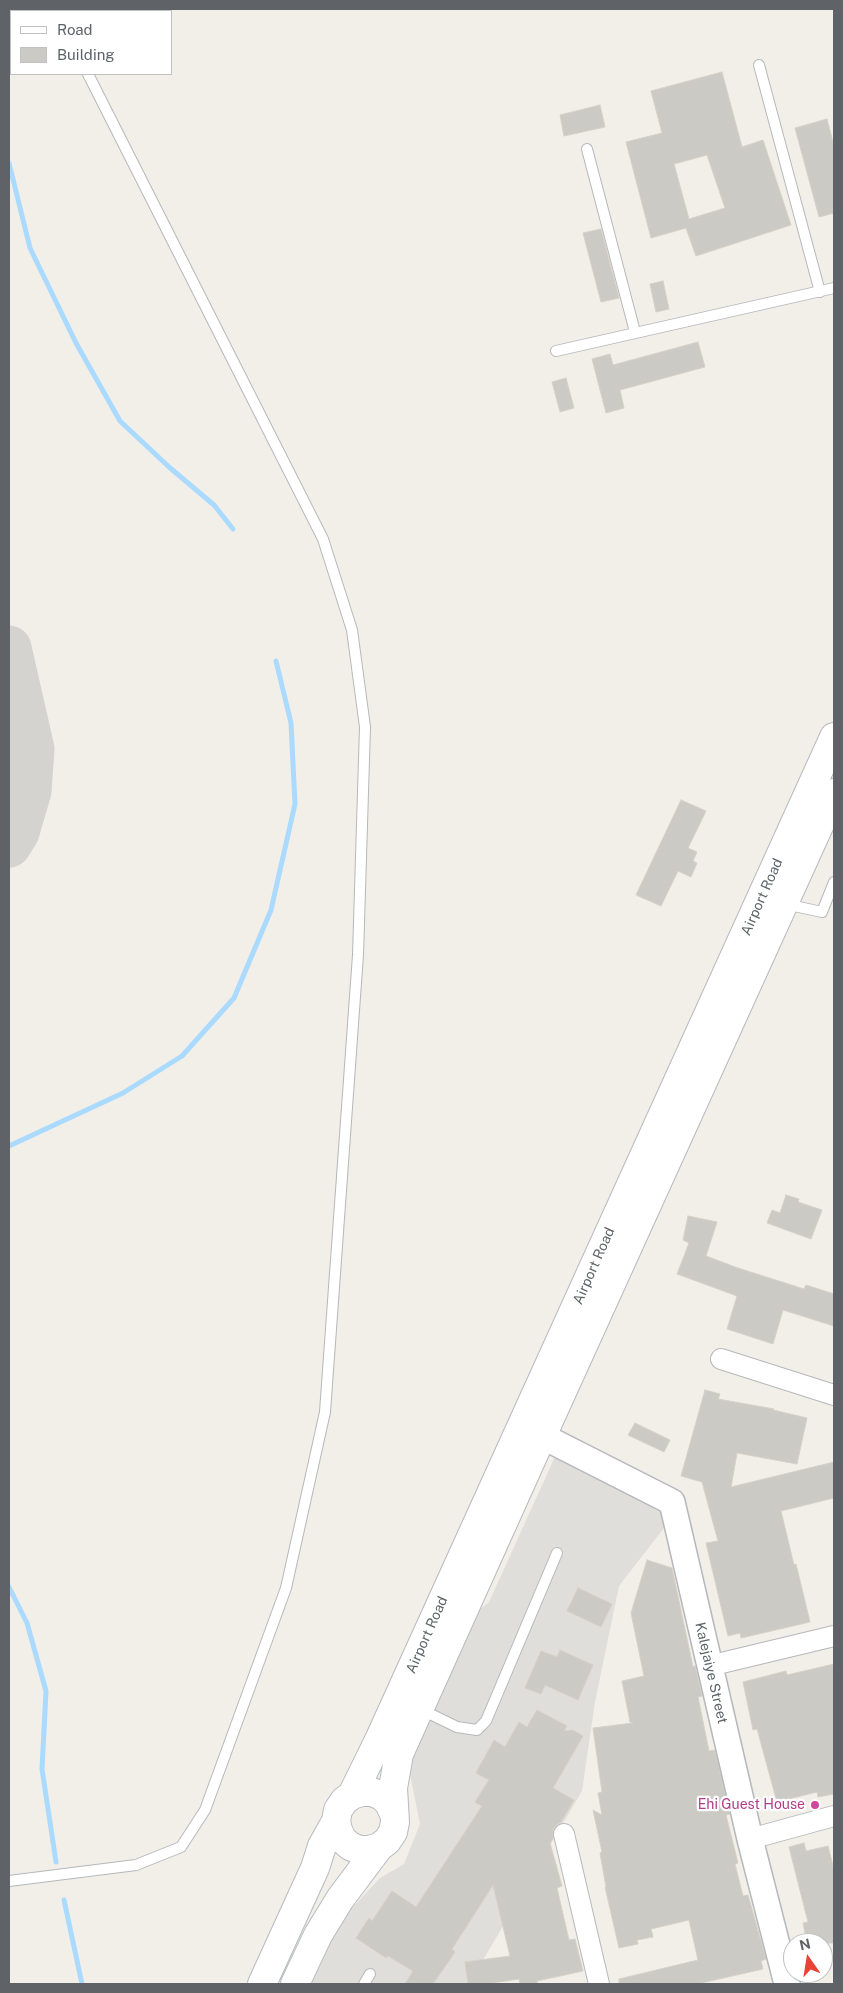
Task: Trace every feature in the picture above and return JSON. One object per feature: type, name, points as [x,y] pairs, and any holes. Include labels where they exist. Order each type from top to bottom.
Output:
[{"type":"main road","name":"Airport Road","points":[[352,1794],[379,1740],[834,737]]},
{"type":"main road","name":"Airport Road","points":[[394,1812],[395,1774],[399,1754],[834,794]]},
{"type":"main road","points":[[262,1984],[315,1868],[322,1846],[336,1821],[338,1810],[352,1794],[362,1792],[377,1794],[389,1803],[394,1812],[393,1832],[387,1841],[379,1847],[340,1899],[318,1935],[295,1984]]},
{"type":"main road","points":[[336,1821],[342,1839],[350,1846],[359,1850],[379,1847]]},
{"type":"street","points":[[720,1359],[834,1395]]},
{"type":"street","name":"Kalejaiye Street","points":[[542,1436],[672,1502],[750,1839],[787,1984]]},
{"type":"street","points":[[709,1666],[834,1636]]},
{"type":"street","points":[[750,1839],[834,1816]]},
{"type":"street","points":[[564,1834],[599,1984]]},
{"type":"lane","points":[[759,65],[820,292]]},
{"type":"lane","points":[[9,1881],[136,1865],[181,1847],[205,1810],[286,1588],[325,1412],[358,955],[365,727],[352,630],[323,539],[89,75]]},
{"type":"lane","points":[[587,149],[635,332]]},
{"type":"lane","points":[[556,351],[834,288]]},
{"type":"lane","points":[[785,904],[822,912],[834,882]]},
{"type":"lane","points":[[420,1709],[457,1727],[477,1730],[486,1721],[556,1553]]},
{"type":"lane","points":[[364,1984],[370,1974]]},
{"type":"shaded area","points":[[558,1450],[684,1502],[619,1586],[595,1702],[582,1791],[469,1984],[308,1984],[335,1926],[380,1878],[404,1864],[420,1824],[408,1764],[476,1613],[489,1602]]},
{"type":"building","points":[[722,72],[742,147],[763,140],[791,225],[696,256],[686,228],[651,238],[626,142],[662,133],[651,91]],"holes":[[[707,155],[725,208],[689,219],[674,164]]]},
{"type":"building","points":[[600,105],[605,127],[564,136],[560,115]]},
{"type":"building","points":[[827,119],[834,146],[834,213],[819,217],[795,128]]},
{"type":"building","points":[[601,229],[619,298],[601,302],[583,233]]},
{"type":"building","points":[[663,281],[669,309],[656,312],[650,284]]},
{"type":"building","points":[[698,342],[705,367],[620,390],[624,408],[606,413],[592,359],[610,354],[613,365]]},
{"type":"building","points":[[566,378],[574,408],[560,412],[552,382]]},
{"type":"building","points":[[681,800],[706,811],[688,848],[697,852],[693,861],[697,863],[691,877],[678,871],[661,906],[636,895]]},
{"type":"building","points":[[786,1195],[799,1199],[798,1202],[822,1210],[811,1239],[767,1223],[772,1210],[780,1213]]},
{"type":"building","points":[[688,1216],[717,1222],[706,1256],[804,1289],[806,1285],[834,1294],[834,1326],[783,1310],[773,1344],[727,1329],[737,1296],[677,1274],[689,1243],[683,1240]]},
{"type":"building","points":[[705,1390],[720,1394],[718,1399],[774,1409],[807,1418],[797,1464],[737,1453],[731,1487],[834,1462],[834,1498],[781,1511],[810,1622],[741,1638],[740,1633],[728,1636],[706,1543],[718,1541],[702,1482],[681,1476]]},
{"type":"building","points":[[635,1423],[670,1440],[664,1452],[628,1435]]},
{"type":"building","points":[[647,1560],[672,1568],[693,1667],[695,1666],[702,1696],[698,1697],[709,1751],[715,1750],[730,1814],[726,1815],[738,1863],[735,1864],[743,1896],[748,1895],[766,1959],[761,1961],[763,1969],[697,1984],[619,1984],[619,1979],[698,1960],[689,1920],[651,1929],[653,1937],[637,1940],[638,1944],[619,1948],[605,1887],[600,1853],[602,1852],[593,1810],[602,1815],[598,1793],[602,1792],[593,1728],[633,1723],[630,1722],[622,1681],[644,1676],[631,1613]]},
{"type":"building","points":[[578,1588],[612,1604],[601,1627],[567,1611]]},
{"type":"building","points":[[560,1650],[593,1665],[578,1700],[545,1685],[541,1694],[525,1688],[541,1651],[557,1657]]},
{"type":"building","points":[[834,1664],[834,1794],[818,1797],[817,1792],[777,1802],[757,1729],[753,1730],[743,1682],[786,1671],[787,1675]]},
{"type":"building","points":[[537,1710],[567,1726],[564,1731],[573,1730],[583,1736],[553,1788],[574,1800],[561,1822],[553,1830],[553,1838],[550,1843],[562,1886],[557,1888],[569,1940],[575,1939],[583,1971],[537,1981],[537,1984],[520,1984],[519,1979],[485,1984],[468,1984],[465,1962],[510,1956],[493,1885],[452,1949],[455,1952],[433,1984],[405,1984],[413,1971],[388,1956],[386,1958],[356,1938],[369,1918],[372,1921],[392,1891],[416,1907],[482,1806],[475,1802],[489,1780],[476,1773],[494,1740],[505,1747],[519,1722],[527,1727]]},
{"type":"building","points":[[804,1843],[806,1851],[828,1846],[834,1870],[834,1943],[833,1933],[805,1933],[803,1923],[808,1922],[789,1847]]},
{"type":"waterway","points":[[9,163],[30,248],[76,343],[120,421],[169,467],[214,505],[233,529]]},
{"type":"waterway","points":[[9,1146],[123,1093],[182,1056],[234,998],[271,910],[295,804],[291,723],[276,661]]},
{"type":"waterway","points":[[9,1587],[27,1623],[46,1691],[42,1769],[56,1862]]},
{"type":"waterway","points":[[64,1900],[82,1984]]},
{"type":"taxiway","points":[[9,648],[32,749],[29,791],[17,832],[9,845]]},
{"type":"place","name":"Ehi Guest House","points":[[815,1805]]}]
